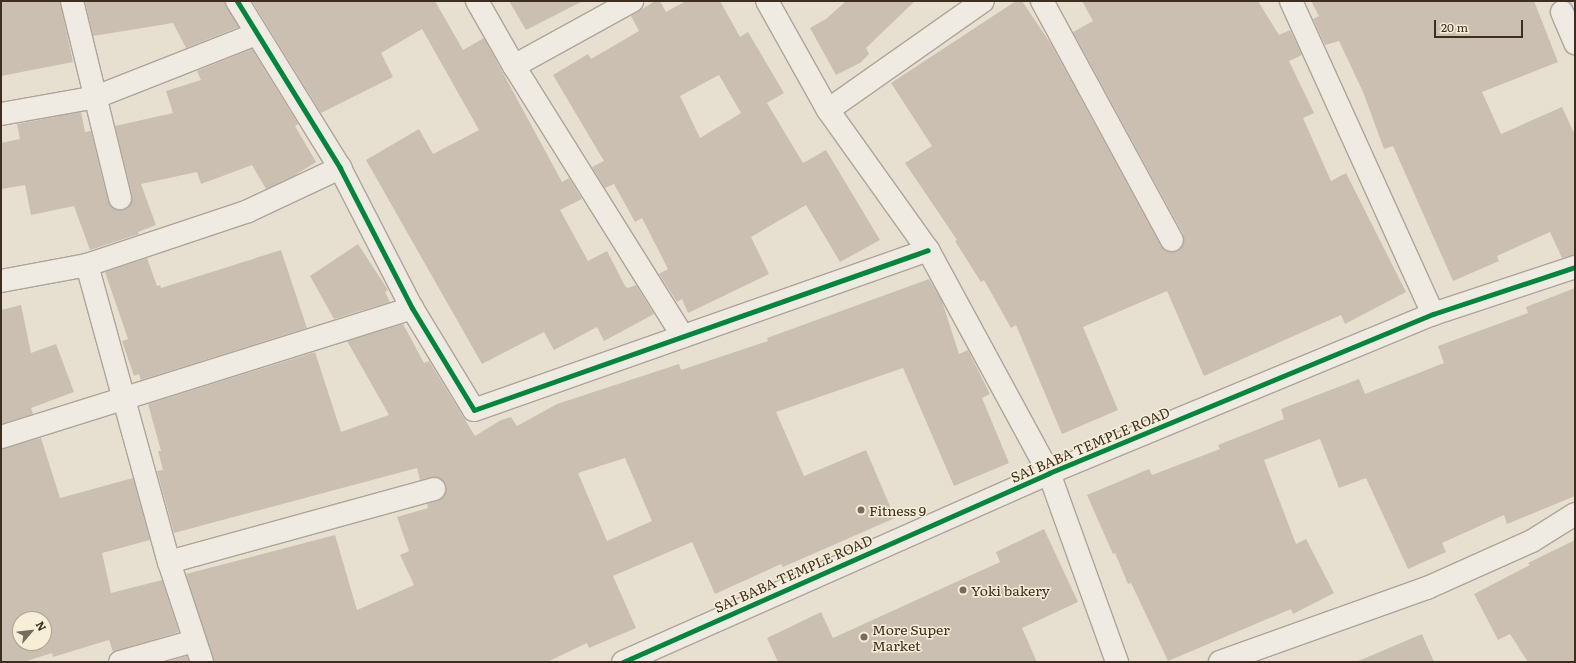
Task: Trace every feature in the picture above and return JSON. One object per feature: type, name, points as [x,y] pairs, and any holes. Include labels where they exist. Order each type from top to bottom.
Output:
[{"type":"street","points":[[72,1],[120,198]]},
{"type":"street","points":[[237,1],[340,168],[412,308],[474,410],[928,250]]},
{"type":"street","points":[[477,1],[514,66],[683,336]]},
{"type":"street","points":[[514,66],[632,1]]},
{"type":"street","points":[[767,1],[828,110],[928,250],[1049,473],[1117,662]]},
{"type":"street","points":[[828,110],[983,1]]},
{"type":"street","points":[[1042,1],[1172,240]]},
{"type":"street","points":[[1291,1],[1433,314]]},
{"type":"street","points":[[1562,12],[1575,43]]},
{"type":"street","points":[[1,114],[96,97],[256,34]]},
{"type":"street","points":[[1,281],[86,265],[248,211],[340,168]]},
{"type":"street","points":[[86,265],[125,397],[169,562],[202,662]]},
{"type":"street","name":"SAI BABA TEMPLE ROAD","points":[[623,662],[1049,473],[1433,314],[1575,267]]},
{"type":"street","points":[[1,437],[412,308]]},
{"type":"street","points":[[169,562],[434,489]]},
{"type":"street","points":[[1220,662],[1427,588],[1532,541],[1575,514]]},
{"type":"street","points":[[120,662],[194,641]]},
{"type":"building","points":[[1,1],[60,1],[73,62],[1,76]]},
{"type":"building","points":[[85,1],[225,1],[239,27],[186,48],[173,23],[93,36]]},
{"type":"building","points":[[252,1],[435,1],[463,50],[484,38],[562,182],[569,178],[582,199],[560,210],[588,261],[607,251],[625,286],[628,288],[636,285],[654,314],[604,341],[597,327],[554,350],[544,332],[482,364],[366,160],[419,129],[433,154],[479,130],[422,29],[381,53],[393,77],[321,113]]},
{"type":"building","points":[[509,1],[583,1],[526,30]]},
{"type":"building","points":[[655,1],[660,1],[666,12],[686,1],[720,1],[740,37],[748,32],[784,93],[767,103],[803,163],[826,150],[880,240],[840,262],[806,205],[751,237],[769,274],[688,313],[682,299],[677,302],[659,274],[668,269],[642,218],[635,222],[614,184],[605,188],[592,167],[604,161],[553,75],[588,54],[591,59],[639,31],[631,16]],"holes":[[[719,75],[741,113],[700,138],[680,96]]]},
{"type":"building","points":[[846,1],[915,1],[866,48],[869,54],[860,63],[836,75],[810,28],[826,19]]},
{"type":"building","points":[[1016,1],[1022,1],[1051,44],[1161,246],[1172,252],[1183,246],[1183,234],[1073,32],[1093,21],[1082,1],[1258,1],[1279,35],[1290,30],[1302,55],[1289,61],[1314,113],[1303,118],[1331,181],[1346,173],[1406,292],[1345,324],[1341,315],[1204,376],[1167,291],[1083,327],[1118,410],[1062,434],[1016,325],[1011,328],[984,280],[981,282],[955,241],[957,240],[905,163],[932,146],[891,83]]},
{"type":"building","points":[[1311,1],[1534,1],[1558,62],[1482,92],[1501,134],[1562,107],[1575,135],[1575,255],[1562,258],[1550,232],[1497,256],[1499,261],[1453,281],[1393,146],[1384,149],[1363,92],[1339,41],[1325,45],[1313,19],[1319,16]]},
{"type":"building","points":[[252,49],[298,124],[295,126],[316,162],[292,177],[266,189],[252,165],[201,184],[197,172],[141,184],[156,225],[138,232],[139,234],[90,250],[74,206],[31,215],[25,185],[1,189],[1,143],[20,139],[17,124],[81,112],[85,132],[91,131],[108,201],[117,210],[128,207],[132,195],[115,126],[173,113],[166,91],[201,80],[197,71]]},
{"type":"building","points":[[358,244],[388,290],[385,292],[390,302],[334,319],[310,276]]},
{"type":"building","points":[[281,250],[307,328],[141,380],[139,374],[134,376],[122,341],[128,339],[105,272],[147,258],[157,286],[160,285],[161,288]]},
{"type":"building","points":[[929,279],[942,301],[959,354],[968,350],[990,394],[982,398],[1009,463],[954,486],[903,368],[776,412],[804,476],[866,450],[895,518],[783,567],[781,564],[715,594],[692,542],[613,576],[636,628],[589,648],[587,643],[547,662],[214,662],[186,574],[335,535],[357,610],[414,585],[400,555],[409,551],[397,517],[428,508],[427,504],[443,497],[446,486],[437,477],[420,480],[417,468],[174,533],[157,471],[163,470],[158,451],[161,451],[148,404],[315,352],[341,432],[389,415],[347,341],[403,324],[424,363],[429,361],[475,436],[501,420],[511,417],[517,426],[557,404],[679,364],[681,370],[768,341],[767,338]],"holes":[[[625,458],[652,521],[607,541],[578,473]]]},
{"type":"building","points":[[1575,288],[1575,496],[1507,524],[1504,515],[1442,543],[1446,552],[1408,569],[1366,478],[1339,488],[1320,439],[1264,460],[1296,544],[1306,539],[1334,593],[1293,614],[1291,609],[1168,661],[1131,583],[1128,584],[1115,553],[1113,554],[1087,495],[1149,469],[1152,475],[1220,449],[1218,445],[1284,419],[1281,409],[1359,379],[1365,394],[1444,363],[1438,346],[1528,313],[1526,307]]},
{"type":"building","points":[[21,305],[31,353],[56,344],[74,392],[31,408],[33,414],[1,424],[1,310]]},
{"type":"building","points":[[41,438],[60,498],[133,478],[150,540],[102,553],[111,593],[162,580],[179,632],[113,652],[109,640],[53,657],[52,653],[24,662],[1,662],[1,449]]},
{"type":"building","points":[[1044,529],[1078,602],[1022,628],[1037,662],[778,662],[767,638],[821,612],[833,638],[1000,562],[996,552]]},
{"type":"building","points":[[1575,540],[1575,662],[1528,662],[1510,634],[1498,640],[1474,594],[1530,565],[1528,563]]},
{"type":"building","points":[[1422,634],[1434,662],[1356,662]]},
{"type":"building","points":[[187,656],[189,662],[166,662]]},
{"type":"cycle path","points":[[237,1],[340,168],[412,308],[474,410],[928,250]]},
{"type":"cycle path","points":[[623,662],[1049,473],[1433,314],[1575,267]]},
{"type":"place","name":"Fitness 9","points":[[861,510]]},
{"type":"place","name":"Yoki bakery","points":[[963,590]]},
{"type":"place","name":"More Super Market","points":[[864,637]]}]
